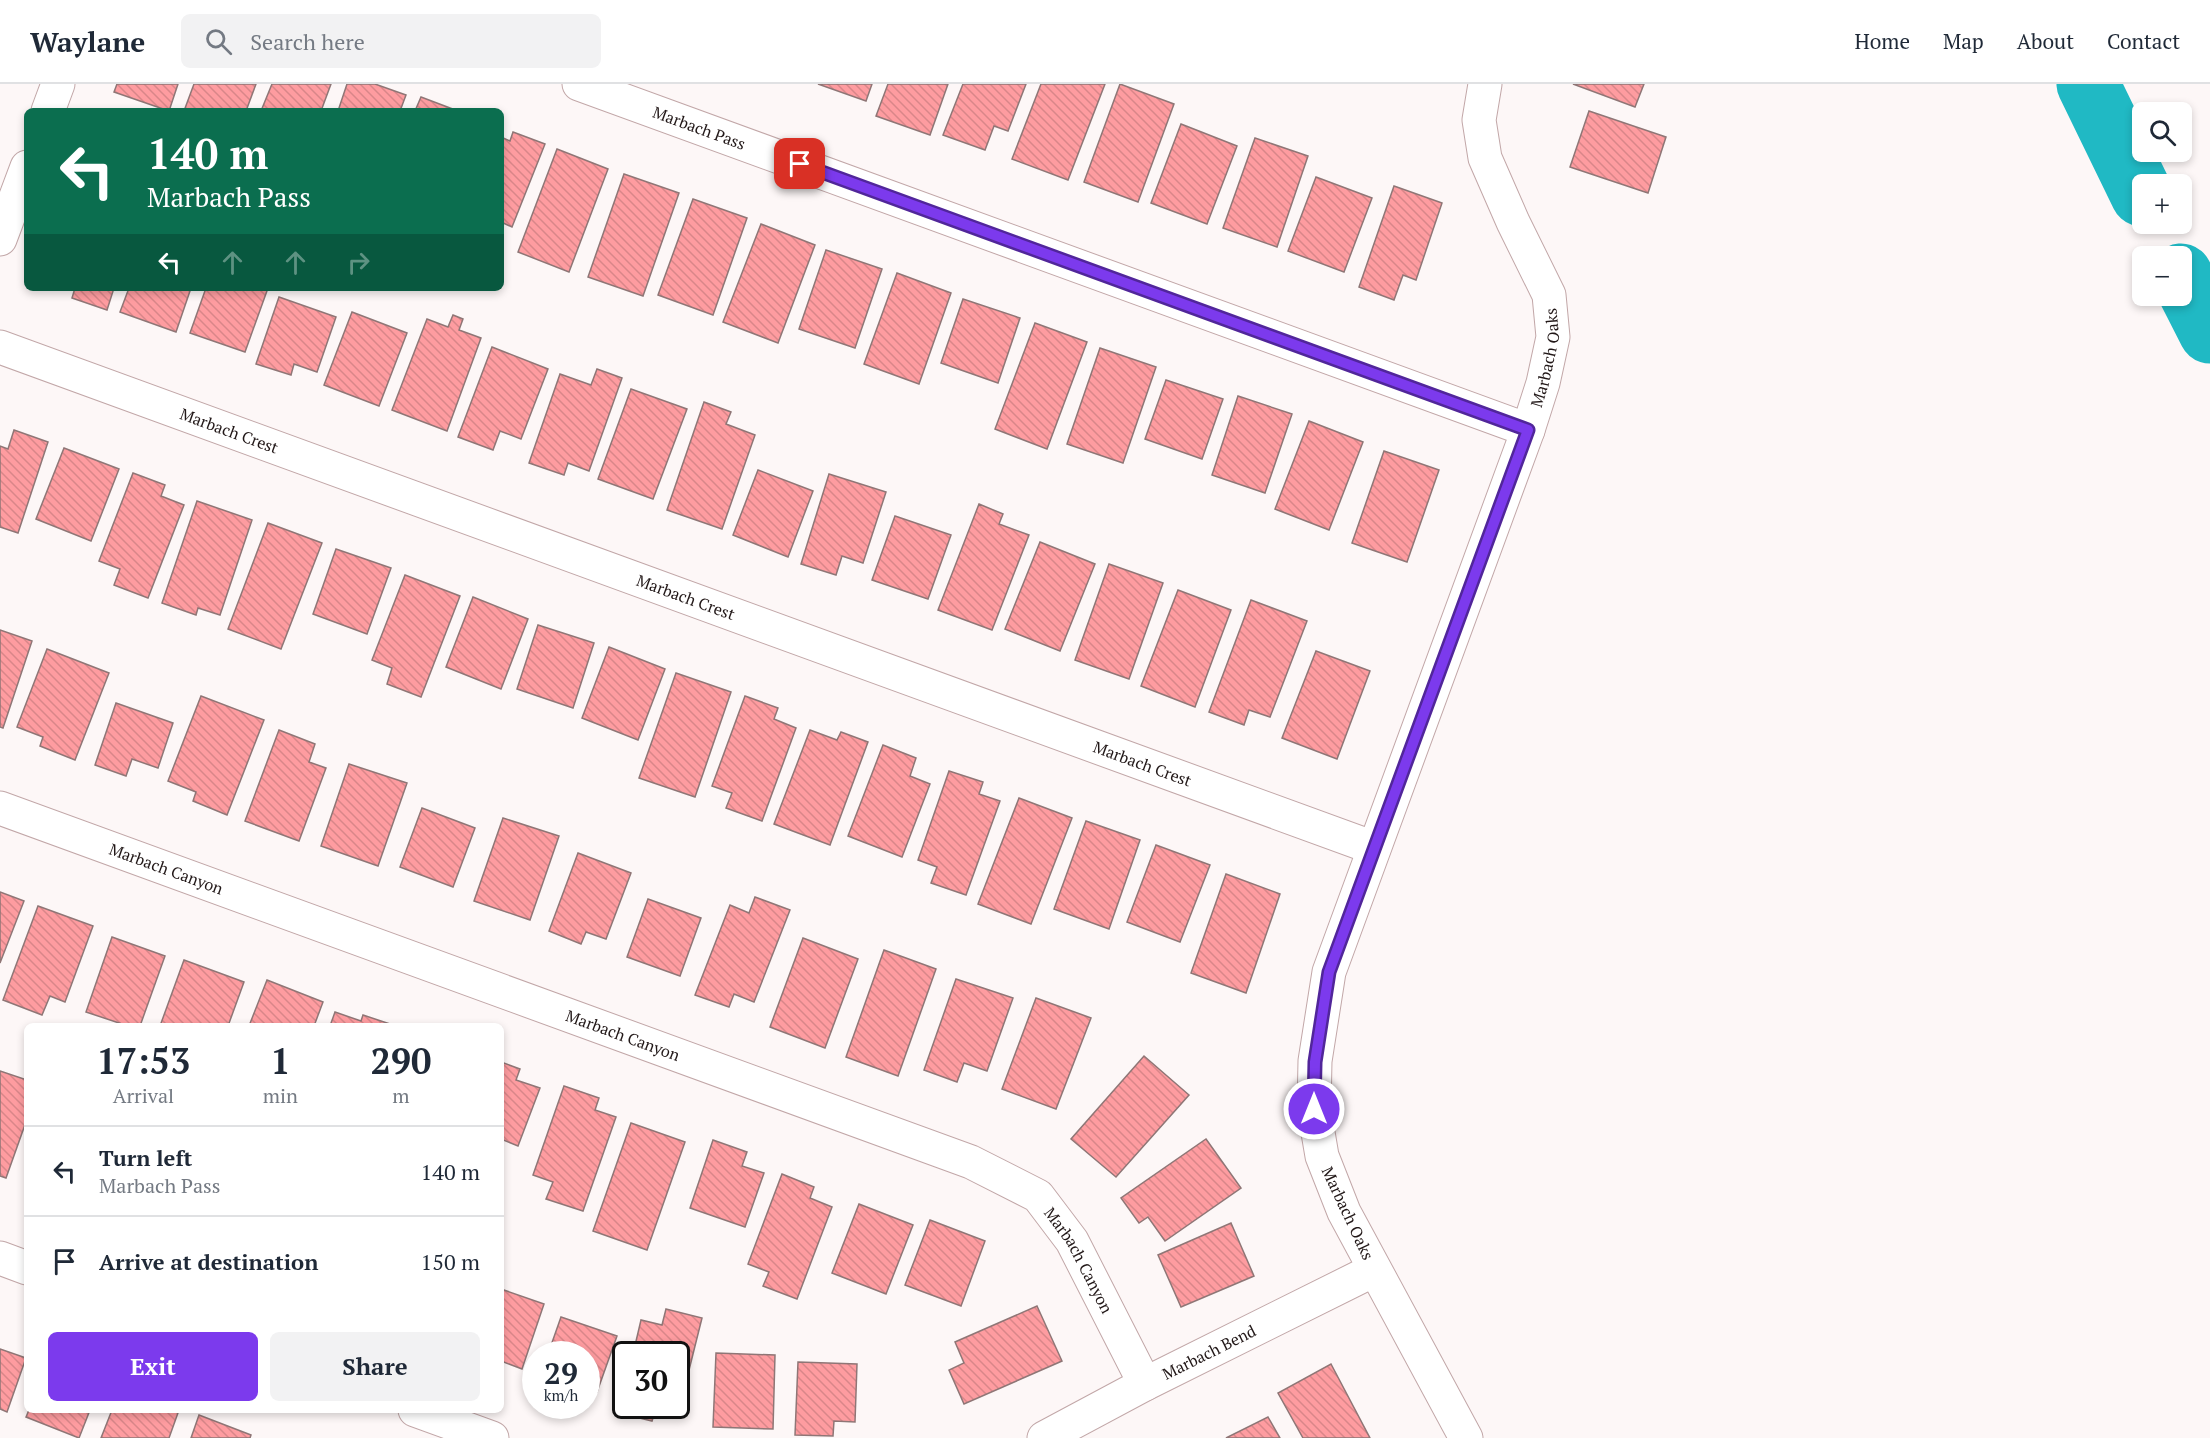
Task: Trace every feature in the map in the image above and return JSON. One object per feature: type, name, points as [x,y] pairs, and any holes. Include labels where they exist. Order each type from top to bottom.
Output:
[{"type":"street","points":[[49,108],[58,84]]},
{"type":"street","name":"Marbach Pass","points":[[579,84],[1528,430]]},
{"type":"street","name":"Marbach Oaks","points":[[1466,1438],[1344,1212],[1322,1156],[1314,1109],[1315,1062],[1329,972],[1528,430],[1543,383],[1553,337],[1549,295],[1485,158],[1479,120],[1485,84]]},
{"type":"street","points":[[0,239],[24,175]]},
{"type":"street","name":"Marbach Crest","points":[[0,347],[1374,848]]},
{"type":"street","name":"Marbach Canyon","points":[[0,808],[981,1167],[1038,1196],[1072,1241],[1145,1384]]},
{"type":"street","points":[[0,1258],[24,1267]]},
{"type":"street","name":"Marbach Bend","points":[[1044,1438],[1145,1384],[1374,1270]]},
{"type":"street","points":[[423,1413],[492,1438]]},
{"type":"building","points":[[117,84],[178,84],[170,108],[160,108],[114,92]]},
{"type":"building","points":[[194,84],[256,84],[247,108],[185,108]]},
{"type":"building","points":[[272,84],[331,84],[322,108],[262,108]]},
{"type":"building","points":[[347,84],[375,84],[406,95],[401,108],[339,108]]},
{"type":"building","points":[[818,84],[872,84],[866,101]]},
{"type":"building","points":[[888,84],[948,84],[930,135],[876,116]]},
{"type":"building","points":[[963,84],[1026,84],[1008,131],[994,126],[985,150],[943,135]]},
{"type":"building","points":[[1041,84],[1105,84],[1068,180],[1012,159]]},
{"type":"building","points":[[1120,84],[1174,104],[1138,202],[1084,182]]},
{"type":"building","points":[[1573,84],[1644,84],[1635,107]]},
{"type":"building","points":[[421,97],[450,108],[416,108]]},
{"type":"building","points":[[1589,111],[1666,137],[1648,193],[1570,167]]},
{"type":"building","points":[[1181,124],[1237,146],[1207,224],[1151,203]]},
{"type":"building","points":[[513,132],[545,144],[512,227],[504,223],[504,138],[510,141]]},
{"type":"building","points":[[1255,138],[1308,156],[1277,247],[1223,228]]},
{"type":"building","points":[[557,149],[608,169],[569,272],[518,252]]},
{"type":"building","points":[[624,174],[679,193],[643,296],[588,277]]},
{"type":"building","points":[[1316,177],[1372,198],[1344,272],[1288,251]]},
{"type":"building","points":[[1394,186],[1442,203],[1416,280],[1403,275],[1394,300],[1359,287]]},
{"type":"building","points":[[693,199],[747,218],[713,315],[658,295]]},
{"type":"building","points":[[761,224],[815,245],[778,343],[723,322]]},
{"type":"building","points":[[826,250],[882,269],[855,348],[799,329]]},
{"type":"building","points":[[897,273],[951,293],[919,384],[864,364]]},
{"type":"building","points":[[74,291],[113,291],[107,310],[72,298]]},
{"type":"building","points":[[128,291],[190,291],[176,332],[120,312]]},
{"type":"building","points":[[205,291],[267,291],[245,352],[190,333]]},
{"type":"building","points":[[279,297],[336,317],[317,372],[294,364],[291,375],[256,364]]},
{"type":"building","points":[[963,299],[1020,318],[998,383],[941,363]]},
{"type":"building","points":[[352,312],[407,333],[379,406],[324,385]]},
{"type":"building","points":[[453,315],[463,319],[459,330],[481,338],[447,431],[392,410],[427,319],[448,327]]},
{"type":"building","points":[[1035,323],[1087,342],[1047,449],[995,429]]},
{"type":"building","points":[[492,347],[548,369],[521,439],[500,431],[493,450],[458,437]]},
{"type":"building","points":[[1100,348],[1156,367],[1123,463],[1067,444]]},
{"type":"building","points":[[597,369],[622,378],[589,471],[568,463],[564,475],[529,463],[560,374],[591,385]]},
{"type":"building","points":[[1166,380],[1223,399],[1202,459],[1145,439]]},
{"type":"building","points":[[631,389],[687,409],[653,499],[598,479]]},
{"type":"building","points":[[1238,396],[1292,414],[1265,493],[1212,475]]},
{"type":"building","points":[[704,402],[731,412],[726,424],[755,435],[722,529],[667,510]]},
{"type":"building","points":[[1309,421],[1363,442],[1329,530],[1275,509]]},
{"type":"building","points":[[14,430],[48,442],[18,533],[0,527],[0,446],[8,449]]},
{"type":"building","points":[[64,448],[119,469],[91,541],[36,519]]},
{"type":"building","points":[[1384,451],[1439,470],[1407,562],[1352,543]]},
{"type":"building","points":[[758,470],[813,491],[788,557],[733,535]]},
{"type":"building","points":[[133,473],[165,485],[161,496],[184,505],[148,598],[114,585],[120,569],[99,561]]},
{"type":"building","points":[[829,474],[886,492],[863,563],[842,556],[836,575],[801,564]]},
{"type":"building","points":[[197,501],[252,520],[220,615],[198,608],[196,615],[162,603]]},
{"type":"building","points":[[979,504],[1003,514],[999,524],[1029,535],[992,630],[938,610]]},
{"type":"building","points":[[895,516],[951,535],[928,599],[872,580]]},
{"type":"building","points":[[268,523],[322,543],[281,649],[228,629]]},
{"type":"building","points":[[1040,542],[1095,564],[1060,651],[1005,629]]},
{"type":"building","points":[[336,549],[391,568],[367,634],[313,614]]},
{"type":"building","points":[[1109,564],[1163,583],[1129,679],[1075,660]]},
{"type":"building","points":[[405,575],[460,596],[421,697],[387,684],[392,668],[372,660]]},
{"type":"building","points":[[1178,590],[1231,610],[1195,707],[1141,686]]},
{"type":"building","points":[[473,597],[528,619],[501,689],[446,667]]},
{"type":"building","points":[[1251,600],[1307,621],[1270,717],[1249,710],[1244,725],[1209,712]]},
{"type":"building","points":[[538,625],[594,643],[573,708],[517,689]]},
{"type":"building","points":[[0,630],[32,641],[3,728],[0,727]]},
{"type":"building","points":[[609,647],[665,669],[638,740],[582,718]]},
{"type":"building","points":[[47,649],[109,673],[75,760],[40,746],[43,737],[17,727]]},
{"type":"building","points":[[1316,651],[1370,671],[1337,759],[1282,738]]},
{"type":"building","points":[[676,673],[731,692],[695,797],[639,778]]},
{"type":"building","points":[[201,696],[264,720],[227,815],[193,801],[196,792],[168,781]]},
{"type":"building","points":[[745,696],[778,708],[774,719],[796,728],[762,821],[726,808],[732,793],[712,786]]},
{"type":"building","points":[[116,703],[173,723],[158,768],[132,759],[126,776],[95,765]]},
{"type":"building","points":[[279,730],[315,744],[309,762],[326,768],[299,841],[245,821]]},
{"type":"building","points":[[810,730],[837,740],[841,732],[868,742],[830,845],[774,824]]},
{"type":"building","points":[[883,745],[916,758],[910,776],[930,784],[902,857],[848,836]]},
{"type":"building","points":[[349,764],[407,783],[378,866],[321,846]]},
{"type":"building","points":[[949,771],[983,782],[979,794],[1000,801],[966,895],[931,883],[937,867],[918,860]]},
{"type":"building","points":[[1019,798],[1072,818],[1031,924],[978,904]]},
{"type":"building","points":[[422,808],[475,828],[453,887],[400,867]]},
{"type":"building","points":[[503,818],[559,836],[530,920],[474,901]]},
{"type":"building","points":[[1086,821],[1140,840],[1109,929],[1054,909]]},
{"type":"building","points":[[1156,845],[1210,865],[1180,942],[1127,922]]},
{"type":"building","points":[[578,853],[631,873],[606,939],[586,932],[581,944],[549,931]]},
{"type":"building","points":[[1226,874],[1280,894],[1246,993],[1191,973]]},
{"type":"building","points":[[0,892],[24,901],[0,963]]},
{"type":"building","points":[[755,897],[790,910],[754,1002],[734,994],[729,1007],[695,995],[730,905],[749,913]]},
{"type":"building","points":[[648,899],[701,918],[680,976],[627,957]]},
{"type":"building","points":[[38,906],[93,926],[65,1002],[50,996],[42,1015],[3,1000]]},
{"type":"building","points":[[112,937],[165,956],[141,1023],[119,1023],[86,1012]]},
{"type":"building","points":[[803,938],[858,959],[825,1048],[770,1027]]},
{"type":"building","points":[[884,950],[936,969],[898,1076],[846,1057]]},
{"type":"building","points":[[184,960],[244,982],[229,1023],[161,1023]]},
{"type":"building","points":[[956,979],[1013,998],[987,1071],[964,1063],[957,1082],[924,1070]]},
{"type":"building","points":[[267,980],[323,1002],[315,1023],[250,1023]]},
{"type":"building","points":[[1036,998],[1091,1018],[1056,1109],[1002,1089]]},
{"type":"building","points":[[335,1012],[361,1021],[363,1015],[387,1023],[331,1023]]},
{"type":"building","points":[[1144,1056],[1189,1095],[1116,1177],[1071,1139]]},
{"type":"building","points":[[504,1063],[520,1069],[516,1080],[540,1088],[518,1146],[504,1140]]},
{"type":"building","points":[[0,1071],[24,1079],[24,1127],[6,1178],[0,1176]]},
{"type":"building","points":[[564,1086],[599,1098],[595,1110],[616,1117],[583,1211],[546,1199],[553,1182],[533,1175]]},
{"type":"building","points":[[631,1123],[685,1142],[647,1250],[593,1231]]},
{"type":"building","points":[[1206,1139],[1241,1188],[1165,1241],[1148,1217],[1139,1223],[1121,1198]]},
{"type":"building","points":[[713,1140],[747,1152],[742,1166],[764,1173],[745,1227],[690,1208]]},
{"type":"building","points":[[782,1174],[814,1187],[810,1198],[832,1207],[797,1299],[763,1286],[769,1272],[748,1264]]},
{"type":"building","points":[[859,1204],[913,1225],[886,1294],[832,1273]]},
{"type":"building","points":[[930,1220],[985,1241],[961,1306],[905,1285]]},
{"type":"building","points":[[1231,1223],[1254,1276],[1181,1307],[1158,1255]]},
{"type":"building","points":[[504,1290],[544,1304],[531,1341],[522,1341],[522,1369],[504,1362]]},
{"type":"building","points":[[1037,1306],[1062,1361],[964,1404],[949,1370],[964,1363],[955,1342]]},
{"type":"building","points":[[666,1309],[702,1318],[690,1366],[690,1341],[636,1341],[641,1320],[662,1325]]},
{"type":"building","points":[[561,1317],[617,1336],[615,1341],[612,1341],[612,1350],[600,1384],[600,1341],[553,1341]]},
{"type":"building","points":[[0,1349],[24,1357],[24,1364],[7,1412],[0,1409]]},
{"type":"building","points":[[716,1353],[775,1355],[773,1429],[713,1427]]},
{"type":"building","points":[[798,1362],[857,1364],[855,1422],[834,1421],[833,1436],[795,1435]]},
{"type":"building","points":[[1331,1364],[1370,1438],[1303,1438],[1278,1393]]},
{"type":"building","points":[[28,1413],[89,1413],[79,1438],[26,1417]]},
{"type":"building","points":[[111,1413],[178,1413],[169,1438],[101,1438]]},
{"type":"building","points":[[199,1415],[251,1435],[250,1438],[191,1438]]},
{"type":"building","points":[[1268,1417],[1280,1438],[1226,1438]]},
{"type":"waterway","points":[[2088,84],[2132,174]]},
{"type":"waterway","points":[[2192,297],[2210,332]]},
{"type":"route","points":[[800,164],[1528,430],[1329,972],[1315,1062],[1314,1109]]}]
